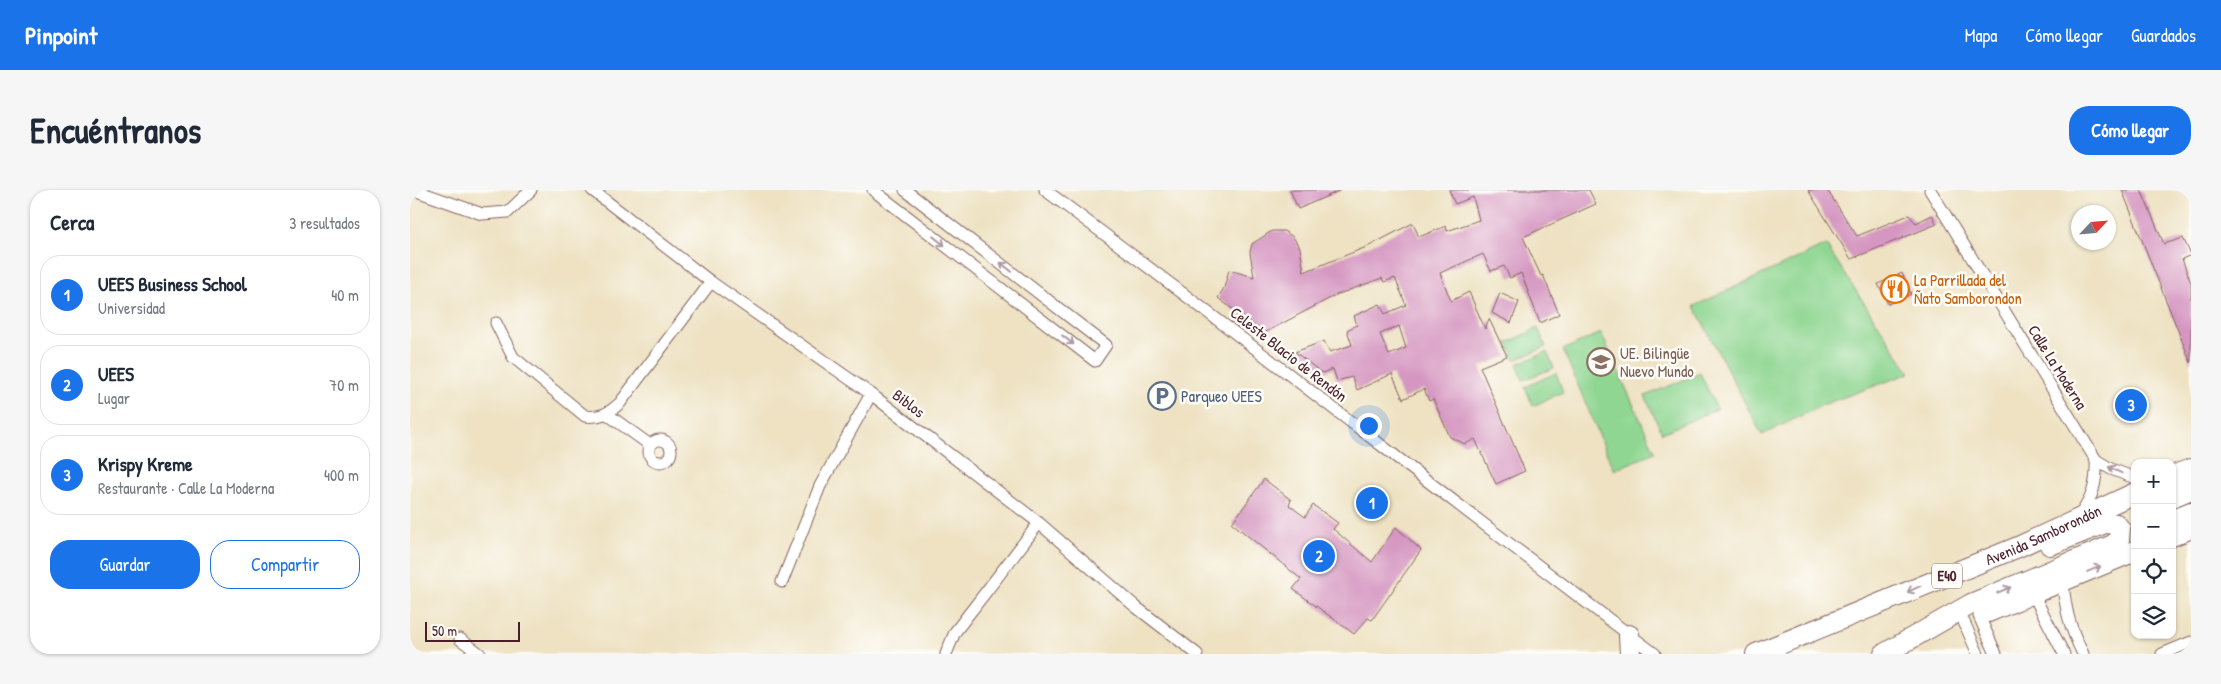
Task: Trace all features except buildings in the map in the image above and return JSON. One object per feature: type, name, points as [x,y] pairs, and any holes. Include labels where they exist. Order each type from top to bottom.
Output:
[{"type":"highway","points":[[2176,475],[2191,469]]},
{"type":"highway","points":[[2176,495],[2191,489]]},
{"type":"highway","name":"Avenida Samborondón","points":[[1756,654],[2018,547],[2131,495]]},
{"type":"highway","points":[[2176,518],[2191,512]]},
{"type":"highway","points":[[1886,654],[1971,604],[2113,545],[2119,540],[2120,529],[2116,524],[2105,523],[2051,545],[2018,547]]},
{"type":"highway","points":[[2176,534],[2191,528]]},
{"type":"highway","points":[[1886,654],[2131,554]]},
{"type":"street","points":[[414,190],[482,214],[508,212],[531,190]]},
{"type":"street","name":"Biblos","points":[[592,190],[711,282],[871,394],[1039,523],[1136,608],[1197,654]]},
{"type":"street","points":[[873,190],[1095,361],[1106,345],[905,190]]},
{"type":"street","name":"Celeste Blacio de Rendón","points":[[1045,190],[1145,264],[1488,530],[1630,645],[1654,654]]},
{"type":"street","name":"Calle La Moderna","points":[[1930,190],[2096,460]]},
{"type":"street","points":[[914,222],[926,205]]},
{"type":"street","points":[[968,263],[980,247]]},
{"type":"street","points":[[496,323],[513,357],[586,416],[594,417],[607,414],[620,403],[711,282]]},
{"type":"street","points":[[1018,301],[1030,286]]},
{"type":"street","points":[[782,582],[820,486],[871,394]]},
{"type":"street","points":[[607,414],[650,445]]},
{"type":"street","points":[[2096,460],[2111,469],[2131,476]]},
{"type":"street","points":[[2077,519],[2087,506],[2094,492],[2097,476],[2096,460]]},
{"type":"street","points":[[946,654],[955,632],[1039,523]]},
{"type":"street","points":[[2063,581],[2065,608],[2083,654]]},
{"type":"street","points":[[2033,594],[2064,654]]},
{"type":"street","points":[[1971,619],[1978,654]]},
{"type":"street","points":[[1971,619],[1996,654]]},
{"type":"street","points":[[2052,630],[2069,622]]},
{"type":"street","points":[[460,639],[480,654]]},
{"type":"street","points":[[2162,654],[2191,642]]},
{"type":"green space","points":[[1826,245],[1910,373],[1825,404],[1762,435],[1694,306]]},
{"type":"green space","points":[[1538,328],[1546,347],[1515,360],[1507,343]]},
{"type":"green space","points":[[1601,333],[1655,452],[1614,470],[1563,350]]},
{"type":"green space","points":[[1547,352],[1554,368],[1523,380],[1517,364]]},
{"type":"green space","points":[[1556,373],[1563,392],[1533,406],[1525,387]]},
{"type":"green space","points":[[1700,373],[1717,409],[1662,433],[1645,396]]},
{"type":"place","name":"La Parrillada del Ñato Samborondon","points":[[1895,289]]},
{"type":"place","name":"UE. Bilingüe Nuevo Mundo","points":[[1601,362]]},
{"type":"place","name":"Parqueo UEES","points":[[1162,396]]},
{"type":"place","name":"Krispy Kreme","points":[[2131,405]]},
{"type":"place","name":"UEES Business School","points":[[1372,503]]},
{"type":"place","name":"UEES","points":[[1319,556]]}]
